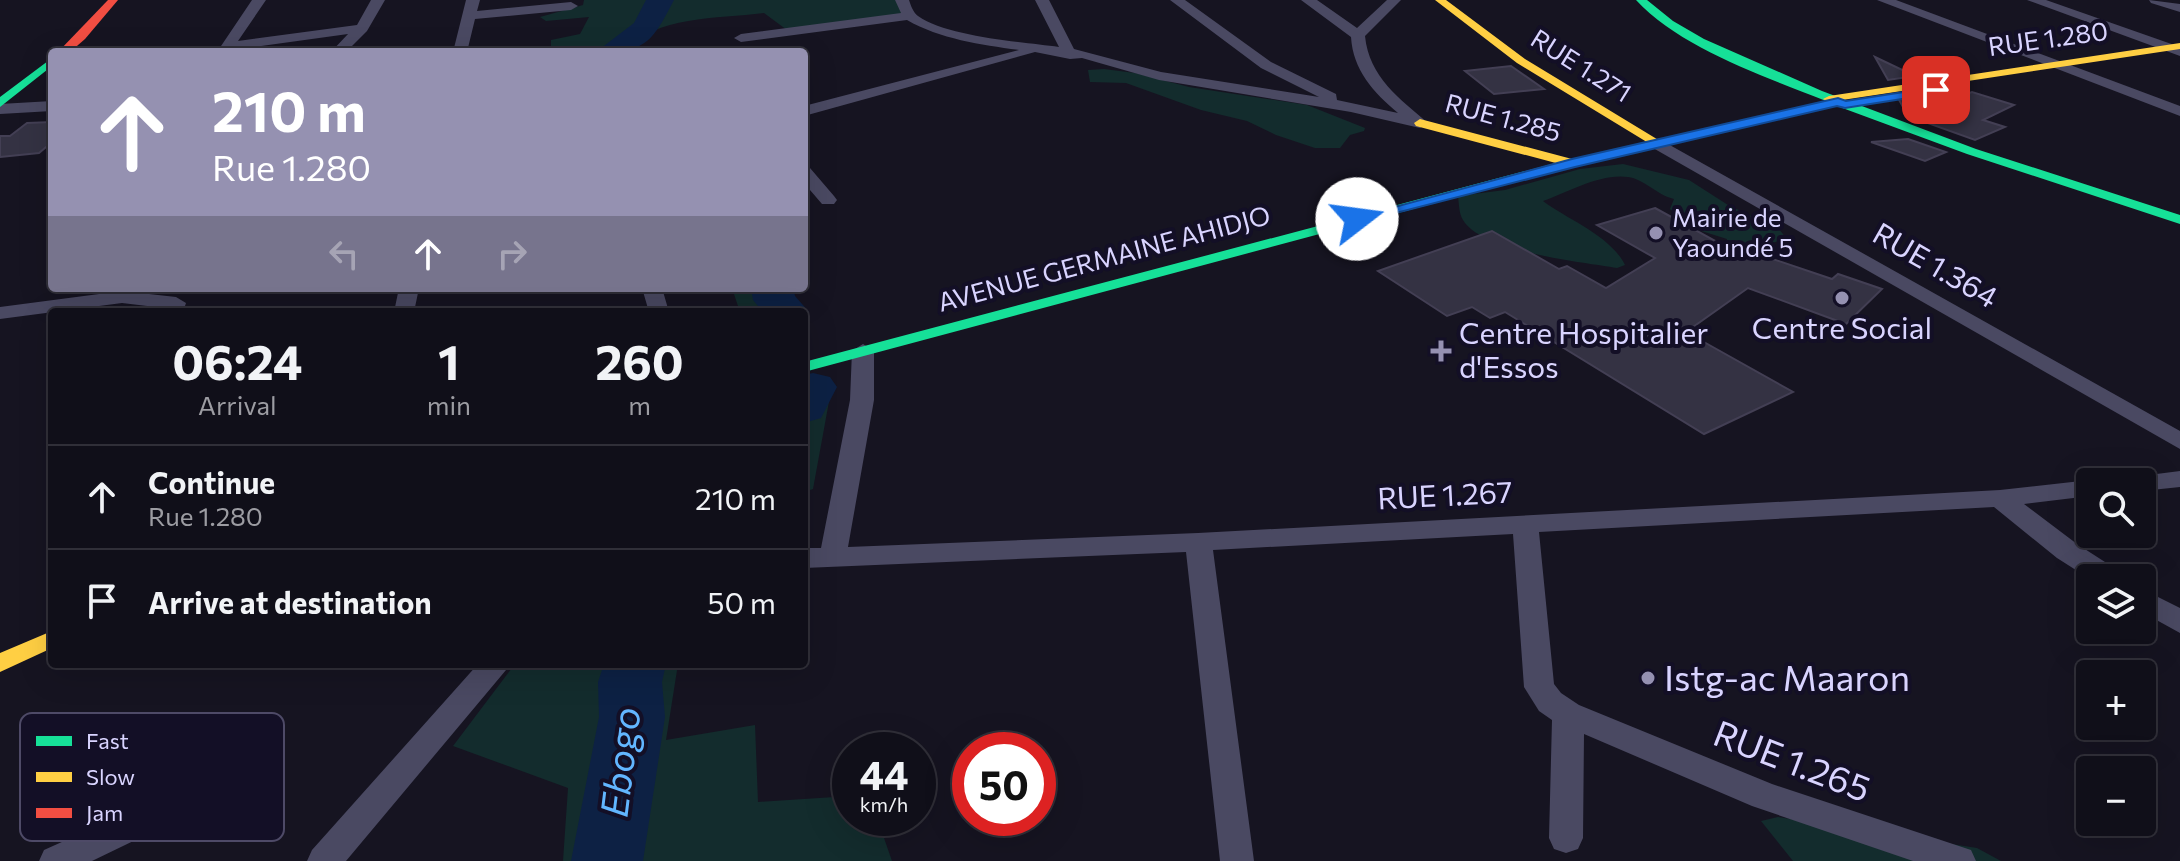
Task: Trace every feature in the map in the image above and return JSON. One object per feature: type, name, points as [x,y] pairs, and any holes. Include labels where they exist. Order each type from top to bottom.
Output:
[{"type":"main road","points":[[68,48],[113,0]]},
{"type":"main road","name":"RUE 1.271","points":[[1440,0],[1521,61],[1659,144]]},
{"type":"main road","points":[[1641,0],[1664,20],[1696,39],[1837,102],[2180,220]]},
{"type":"main road","name":"RUE 1.280","points":[[1837,102],[2052,64],[2177,50]]},
{"type":"main road","name":"RUE 1.280","points":[[1837,102],[2073,72],[2177,50]]},
{"type":"main road","points":[[0,106],[48,64]]},
{"type":"main road","name":"AVENUE GERMAINE AHIDJO","points":[[808,366],[1572,163],[1837,102]]},
{"type":"main road","name":"RUE 1.285","points":[[1420,123],[1572,163]]},
{"type":"main road","points":[[0,663],[48,640]]},
{"type":"street","points":[[227,48],[259,0]]},
{"type":"street","points":[[342,48],[362,28],[378,0]]},
{"type":"street","points":[[461,48],[473,0]]},
{"type":"street","points":[[902,0],[909,16],[923,24],[969,38],[1070,55],[1083,54],[1183,81],[1351,107],[1420,123]]},
{"type":"street","points":[[1042,0],[1070,55]]},
{"type":"street","points":[[1177,0],[1266,65],[1351,107]]},
{"type":"street","points":[[1308,0],[1358,35],[1364,69],[1420,123]]},
{"type":"street","points":[[1358,35],[1394,0]]},
{"type":"street","points":[[1884,0],[2180,111]]},
{"type":"street","points":[[2034,0],[2177,50]]},
{"type":"street","points":[[2156,0],[2180,8]]},
{"type":"street","points":[[469,16],[571,6]]},
{"type":"street","points":[[741,38],[909,16]]},
{"type":"street","points":[[238,48],[362,28]]},
{"type":"street","points":[[808,110],[1034,49]]},
{"type":"street","points":[[0,106],[48,106]]},
{"type":"street","name":"RUE 1.364","points":[[1659,144],[2180,441]]},
{"type":"street","points":[[808,177],[828,200]]},
{"type":"street","points":[[0,313],[122,297],[176,303],[174,308]]},
{"type":"street","points":[[833,557],[862,400],[863,351]]},
{"type":"street","points":[[2156,482],[2180,479]]},
{"type":"street","name":"RUE 1.267","points":[[808,558],[1198,542],[2000,498],[2076,490]]},
{"type":"street","points":[[2000,498],[2087,564]]},
{"type":"street","name":"RUE 1.265","points":[[1525,523],[1539,687],[1550,702],[1568,714],[1764,796],[1959,861]]},
{"type":"street","points":[[1198,542],[1237,861]]},
{"type":"street","points":[[2156,607],[2180,622]]},
{"type":"street","points":[[324,861],[493,668]]},
{"type":"street","points":[[1566,838],[1568,714]]},
{"type":"street","points":[[56,861],[99,841]]},
{"type":"green space","points":[[584,0],[902,0],[904,16],[787,30],[764,13],[707,18],[653,31],[628,48],[551,48],[551,40],[580,34],[589,17],[546,21],[540,17],[583,5]]},
{"type":"green space","points":[[1088,70],[1135,73],[1189,87],[1307,105],[1365,128],[1350,135],[1340,148],[1315,148],[1247,121],[1201,110],[1126,83],[1090,82]]},
{"type":"green space","points":[[1623,164],[1689,180],[1728,205],[1779,229],[1786,238],[1756,246],[1726,243],[1727,239],[1695,229],[1670,209],[1674,199],[1628,177],[1596,180],[1543,201],[1609,245],[1625,265],[1617,268],[1511,248],[1474,231],[1461,215],[1458,196],[1505,190],[1580,169]]},
{"type":"green space","points":[[733,292],[782,292],[796,308],[739,308]]},
{"type":"green space","points":[[832,385],[813,489],[808,491],[808,394]]},
{"type":"green space","points":[[512,668],[677,668],[666,740],[755,725],[758,802],[832,797],[832,836],[883,836],[892,861],[563,861],[568,788],[453,746]]},
{"type":"green space","points":[[1778,817],[1977,848],[2001,861],[1793,861],[1761,821]]},
{"type":"building","points":[[1875,57],[1915,76],[1888,80]]},
{"type":"building","points":[[1511,66],[1544,89],[1494,94],[1465,71]]},
{"type":"building","points":[[1946,91],[1959,97],[1972,92],[2014,105],[1983,120],[2005,127],[1975,140],[1908,116],[1898,98]]},
{"type":"building","points":[[48,122],[48,145],[39,153],[0,157],[0,136],[10,136],[27,123]]},
{"type":"building","points":[[1908,139],[1946,152],[1925,161],[1871,142]]},
{"type":"building","points":[[1655,208],[1750,260],[1758,254],[1832,279],[1838,274],[1882,289],[1846,324],[1748,288],[1686,332],[1793,392],[1704,434],[1505,312],[1490,318],[1472,307],[1447,316],[1378,271],[1492,231],[1559,269],[1567,266],[1606,288],[1655,258],[1597,225]]},
{"type":"waterway","name":"Ebogo","points":[[617,48],[645,28],[660,0]]},
{"type":"waterway","name":"Ebogo","points":[[773,292],[775,300],[783,308]]},
{"type":"waterway","name":"Ebogo","points":[[808,399],[813,387]]},
{"type":"waterway","name":"Ebogo","points":[[607,861],[632,717],[630,682],[634,668]]},
{"type":"traffic: fast","points":[[1641,0],[1669,23],[1701,42],[1818,94],[1972,151],[2180,220]]},
{"type":"traffic: fast","points":[[0,103],[48,64]]},
{"type":"traffic: fast","points":[[808,366],[1572,163],[1838,102]]},
{"type":"traffic: slow","points":[[1440,0],[1521,61],[1659,144]]},
{"type":"traffic: slow","points":[[1829,99],[2180,46]]},
{"type":"traffic: slow","points":[[1420,123],[1567,162]]},
{"type":"traffic: slow","points":[[0,663],[48,641]]},
{"type":"traffic: jam","points":[[68,48],[113,0]]},
{"type":"place","name":"Mairie de Yaoundé 5","points":[[1656,233]]},
{"type":"place","name":"Centre Social","points":[[1842,298]]},
{"type":"place","name":"Centre Hospitalier d'Essos","points":[[1441,351]]},
{"type":"place","name":"Istg-ac Maaron","points":[[1648,678]]},
{"type":"route","points":[[1357,219],[1572,163],[1838,102],[1845,105],[1936,90]]}]
